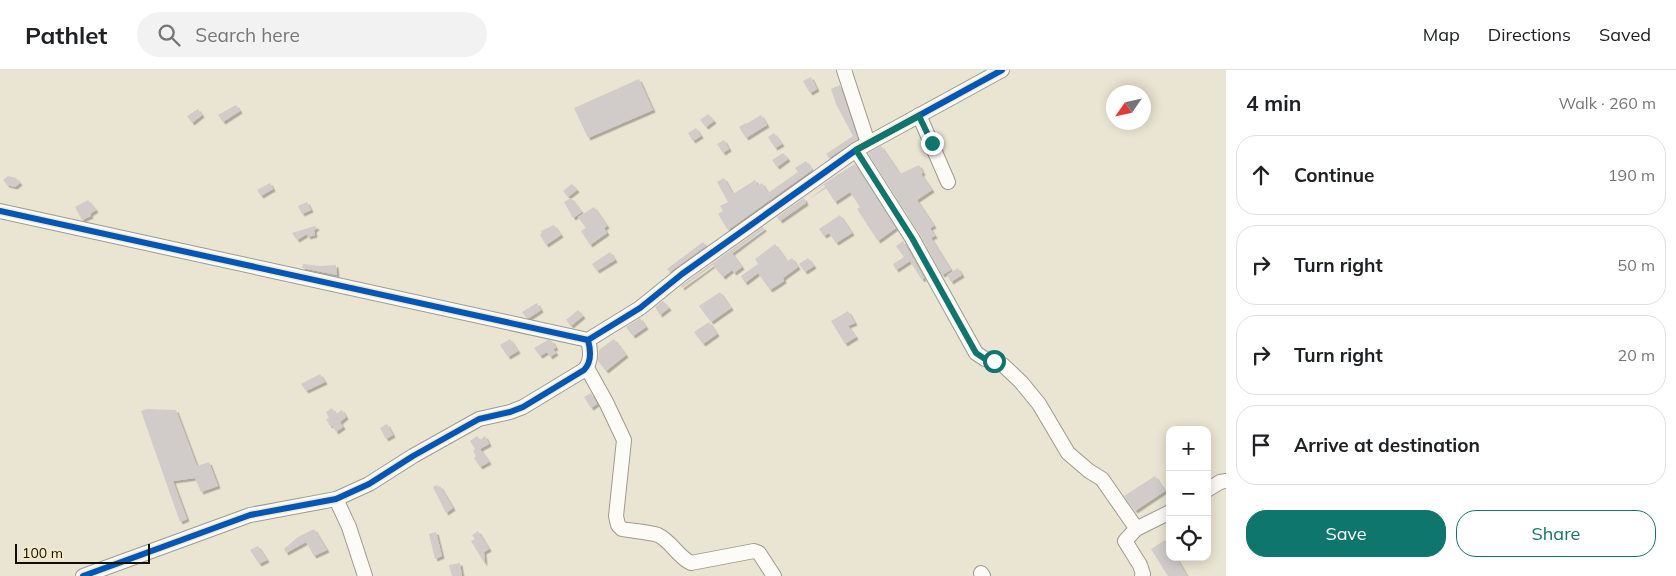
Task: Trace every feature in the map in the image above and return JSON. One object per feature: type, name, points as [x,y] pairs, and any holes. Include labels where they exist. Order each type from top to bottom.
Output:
[{"type":"street","points":[[844,70],[862,147],[976,353],[985,359],[1003,365],[1020,382],[1039,404],[1068,453],[1089,471],[1102,479],[1136,529]]},
{"type":"street","points":[[0,211],[588,340],[640,308],[682,274],[862,147],[1002,70]]},
{"type":"street","points":[[919,116],[948,182]]},
{"type":"street","points":[[87,575],[250,515],[336,499],[369,484],[413,456],[479,420],[510,412],[523,406],[587,368],[591,354],[588,340]]},
{"type":"street","points":[[587,368],[624,440],[616,516],[618,525],[622,529],[657,535],[670,544],[685,560],[691,562],[754,551],[759,554],[774,576]]},
{"type":"street","points":[[1211,488],[1226,481]]},
{"type":"street","points":[[336,499],[349,527],[365,576]]},
{"type":"street","points":[[1142,576],[1140,565],[1125,541],[1136,529],[1166,514]]},
{"type":"building","points":[[811,77],[817,89],[810,93],[803,81]]},
{"type":"building","points":[[639,79],[653,110],[588,138],[574,108]]},
{"type":"building","points":[[840,85],[858,139],[829,158],[826,154],[853,136],[836,104],[831,89]]},
{"type":"building","points":[[236,105],[240,111],[223,122],[218,115]]},
{"type":"building","points":[[198,109],[202,115],[192,123],[187,116]]},
{"type":"building","points":[[708,114],[714,121],[706,127],[700,120]]},
{"type":"building","points":[[761,115],[767,125],[746,138],[739,127]]},
{"type":"building","points":[[696,128],[701,136],[693,141],[688,133]]},
{"type":"building","points":[[774,133],[782,144],[775,148],[768,137]]},
{"type":"building","points":[[724,140],[729,149],[723,153],[717,144]]},
{"type":"building","points":[[881,146],[900,174],[919,165],[923,173],[921,174],[932,190],[917,200],[934,226],[930,228],[935,236],[931,238],[951,270],[942,275],[919,233],[868,153]]},
{"type":"building","points":[[783,153],[788,159],[777,167],[772,160]]},
{"type":"building","points":[[806,161],[812,170],[728,230],[718,214],[723,211],[720,206],[728,202],[717,182],[724,178],[733,194],[755,180],[758,186],[762,183],[768,193],[798,172],[795,168]]},
{"type":"building","points":[[855,164],[896,228],[878,241],[857,209],[860,207],[850,192],[835,202],[824,185],[805,197]]},
{"type":"building","points":[[8,176],[16,178],[20,183],[15,187],[7,185],[3,180]]},
{"type":"building","points":[[270,183],[273,189],[261,196],[257,190]]},
{"type":"building","points":[[572,184],[577,190],[568,197],[563,191]]},
{"type":"building","points":[[571,198],[582,212],[573,218],[564,202]]},
{"type":"building","points":[[804,198],[806,203],[780,221],[777,217]]},
{"type":"building","points":[[88,200],[96,210],[90,214],[91,216],[82,220],[75,207]]},
{"type":"building","points":[[307,202],[311,210],[302,214],[298,206]]},
{"type":"building","points":[[594,207],[607,226],[604,228],[607,233],[590,245],[581,231],[586,228],[578,217]]},
{"type":"building","points":[[840,215],[852,233],[836,243],[829,233],[824,236],[819,229]]},
{"type":"building","points":[[554,225],[561,235],[546,245],[540,235],[541,231]]},
{"type":"building","points":[[315,226],[317,228],[314,230],[315,235],[308,237],[307,234],[297,240],[292,233]]},
{"type":"building","points":[[763,227],[764,229],[732,253],[742,267],[734,273],[732,270],[723,277],[713,265],[682,288],[681,286]]},
{"type":"building","points":[[903,241],[924,278],[922,280],[910,261],[896,270],[893,264],[904,257],[896,246]]},
{"type":"building","points":[[703,242],[706,246],[670,272],[667,269]]},
{"type":"building","points":[[775,244],[787,261],[792,258],[798,267],[783,278],[784,281],[770,290],[758,273],[745,283],[741,276],[758,264],[755,259]]},
{"type":"building","points":[[610,252],[615,260],[597,271],[592,264]]},
{"type":"building","points":[[808,258],[814,266],[805,272],[799,264]]},
{"type":"building","points":[[303,264],[336,265],[337,275],[302,268]]},
{"type":"building","points":[[958,268],[962,275],[951,282],[947,275]]},
{"type":"building","points":[[720,292],[731,308],[711,322],[699,306]]},
{"type":"building","points":[[663,301],[669,308],[660,315],[655,307]]},
{"type":"building","points":[[537,303],[541,310],[529,318],[526,317],[522,312]]},
{"type":"building","points":[[578,310],[583,316],[571,326],[566,320]]},
{"type":"building","points":[[848,311],[855,323],[848,326],[856,337],[845,344],[831,321]]},
{"type":"building","points":[[640,318],[646,327],[633,336],[626,327]]},
{"type":"building","points":[[709,322],[717,334],[703,344],[694,332]]},
{"type":"building","points":[[510,339],[518,351],[508,357],[500,345]]},
{"type":"building","points":[[614,339],[626,355],[606,371],[598,361],[599,350]]},
{"type":"building","points":[[548,340],[552,341],[556,348],[553,349],[556,353],[550,357],[547,352],[540,356],[534,348]]},
{"type":"building","points":[[320,374],[325,382],[306,391],[301,384]]},
{"type":"building","points":[[591,393],[597,404],[591,408],[584,397]]},
{"type":"building","points":[[332,408],[336,414],[342,410],[346,417],[340,422],[343,427],[336,432],[326,419],[329,418],[326,412]]},
{"type":"building","points":[[147,409],[176,410],[197,466],[209,462],[218,486],[201,492],[195,478],[173,481],[187,519],[180,522],[141,411]]},
{"type":"building","points":[[387,424],[393,435],[386,439],[380,428]]},
{"type":"building","points":[[477,436],[480,440],[485,436],[489,444],[480,449],[489,462],[480,467],[474,458],[476,456],[473,451],[475,449],[470,441]]},
{"type":"building","points":[[1155,476],[1165,491],[1135,511],[1124,496]]},
{"type":"building","points":[[437,485],[438,487],[440,486],[453,508],[446,513],[433,487]]},
{"type":"building","points":[[314,529],[327,550],[314,556],[306,542],[286,553],[284,549],[298,537]]},
{"type":"building","points":[[478,531],[489,549],[484,552],[485,564],[471,541],[475,539],[472,535]]},
{"type":"building","points":[[436,532],[442,556],[435,559],[429,534]]},
{"type":"building","points":[[1165,540],[1166,561],[1178,561],[1187,576],[1168,576],[1151,549]]},
{"type":"building","points":[[258,546],[267,560],[259,564],[250,550]]},
{"type":"building","points":[[460,563],[462,576],[452,576],[449,565]]},
{"type":"cycle path","points":[[0,211],[588,340],[640,308],[682,274],[856,150],[1002,70]]},
{"type":"cycle path","points":[[83,576],[250,515],[336,499],[369,484],[413,456],[479,419],[523,407],[584,370],[587,367],[590,356],[588,340]]},
{"type":"route","points":[[932,143],[919,116],[856,150],[912,238],[976,353],[985,359],[994,361]]}]
